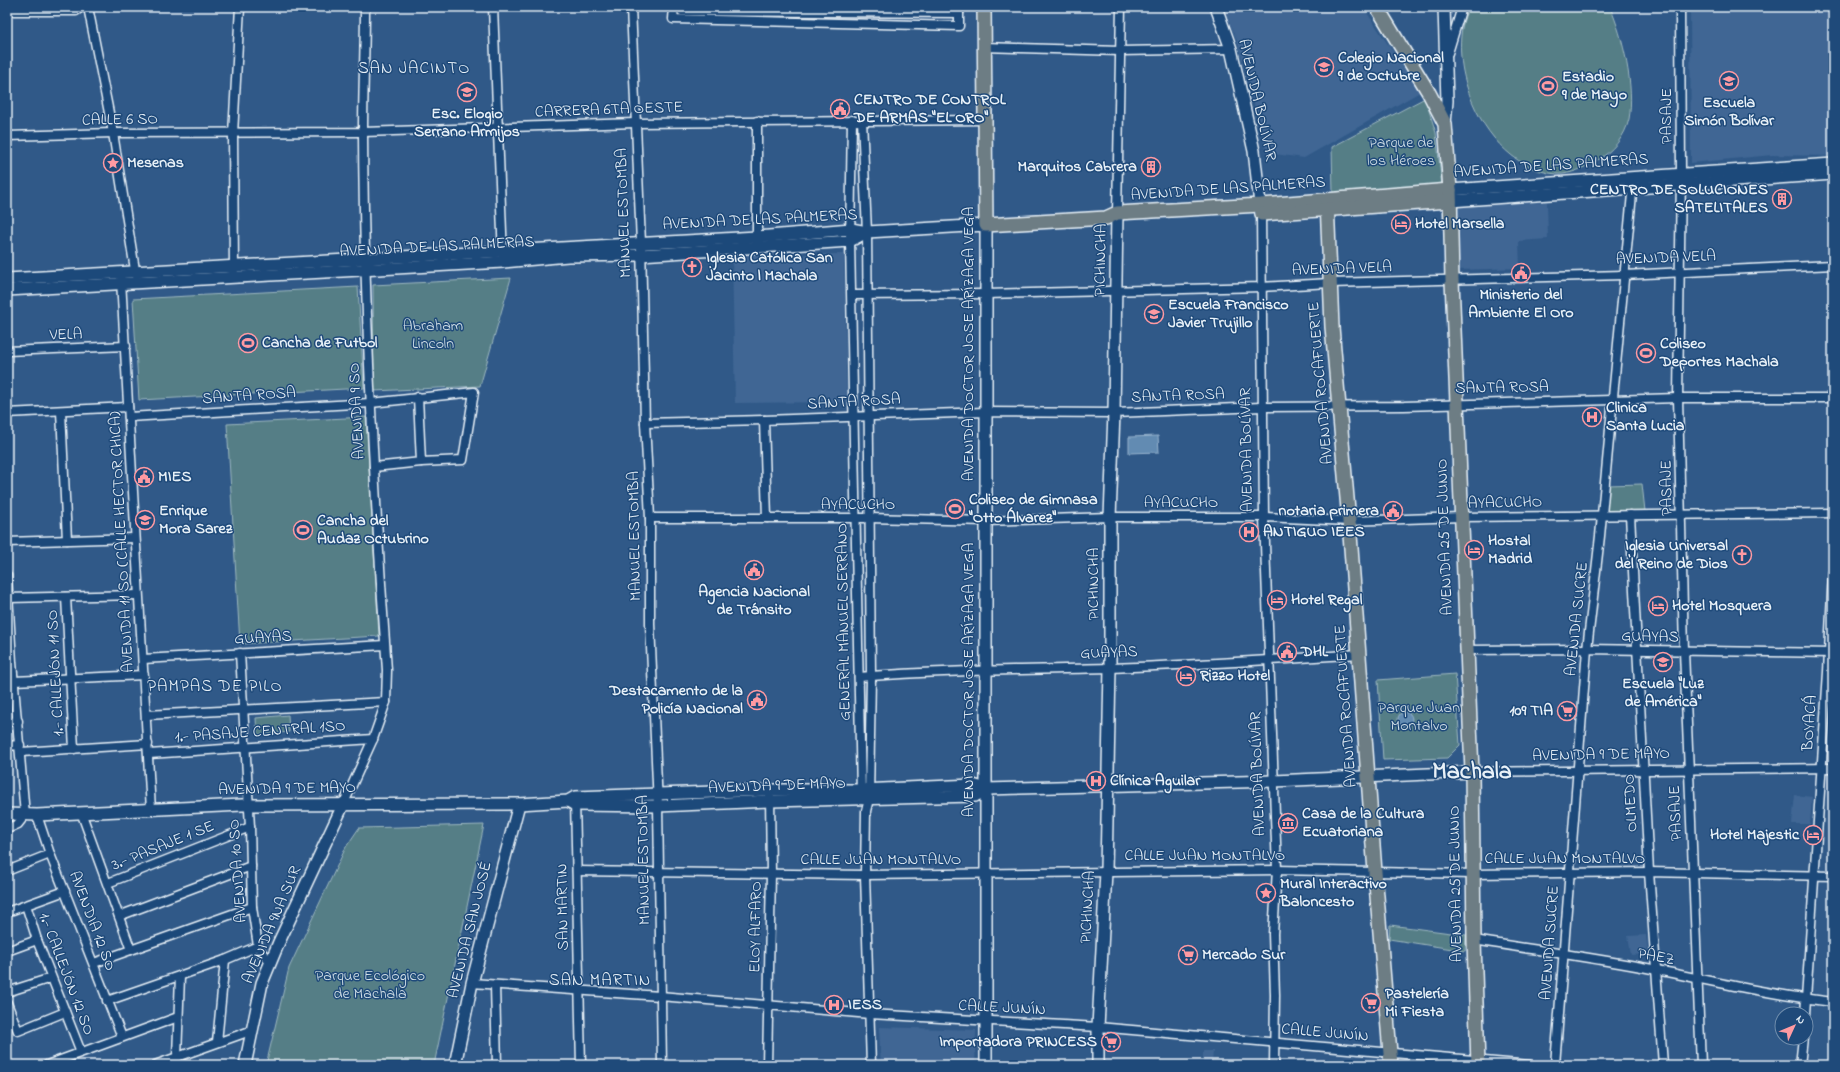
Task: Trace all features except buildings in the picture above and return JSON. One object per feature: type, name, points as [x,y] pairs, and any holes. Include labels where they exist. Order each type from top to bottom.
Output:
[{"type":"main road","name":"AVENIDA DOCTOR JOSE ARÍZAGA VEGA","points":[[984,7],[986,225]]},
{"type":"main road","points":[[1377,7],[1429,93],[1445,124]]},
{"type":"main road","name":"AVENIDA 25 DE JUNIO","points":[[1445,124],[1450,195],[1461,517],[1472,772],[1474,940],[1478,1063]]},
{"type":"main road","name":"AVENIDA DE LAS PALMERAS","points":[[986,225],[1261,210],[1450,195]]},
{"type":"main road","name":"AVENIDA ROCAFUERTE","points":[[1327,205],[1330,283],[1338,406],[1349,521],[1375,872],[1391,1059]]},
{"type":"street","points":[[7,11],[76,11],[82,7]]},
{"type":"street","points":[[88,7],[113,133],[136,278]]},
{"type":"street","points":[[234,272],[233,134],[240,7]]},
{"type":"street","name":"AVENIDA 9 SO","points":[[344,803],[373,739],[386,702],[387,670],[370,402],[365,264],[363,132],[366,7]]},
{"type":"street","points":[[492,7],[503,256]]},
{"type":"street","name":"MANUEL ESTOMBA","points":[[631,7],[641,243],[640,255],[645,422],[650,518],[650,624],[658,806],[662,1065]]},
{"type":"street","points":[[674,7],[674,19],[959,26],[959,10],[763,9],[682,11],[683,7]]},
{"type":"street","name":"PICHINCHA","points":[[1098,1065],[1098,1027],[1106,871],[1110,668],[1110,517],[1114,413],[1116,290],[1113,218],[1121,7]]},
{"type":"street","name":"AVENIDA BOLÍVAR","points":[[1216,7],[1231,49],[1254,151],[1261,210],[1264,517],[1278,870],[1273,934],[1274,1065]]},
{"type":"street","name":"AVENIDA 25 DE JUNIO","points":[[1444,7],[1447,101],[1445,124]]},
{"type":"street","points":[[1446,59],[1462,7]]},
{"type":"street","name":"PASAJE","points":[[1680,7],[1678,398],[1688,770],[1701,1065]]},
{"type":"street","points":[[773,9],[773,22]]},
{"type":"street","points":[[848,10],[849,23]]},
{"type":"street","points":[[858,10],[858,24]]},
{"type":"street","points":[[984,47],[1120,51],[1231,49]]},
{"type":"street","name":"GENERAL MANUEL SERRANO","points":[[852,120],[850,241],[853,295],[859,678],[866,811],[865,875],[871,1065]]},
{"type":"street","name":"GENERAL MANUEL SERRANO","points":[[862,120],[867,232],[871,676],[865,795]]},
{"type":"street","name":"CARRERA 6TA OESTE","points":[[233,134],[498,128],[635,122],[986,120]]},
{"type":"street","points":[[757,121],[757,242]]},
{"type":"street","name":"CALLE 6 SO","points":[[7,136],[113,133],[233,134]]},
{"type":"street","name":"AVENIDA DE LAS PALMERAS","points":[[1680,179],[1833,164]]},
{"type":"street","name":"AVENIDA DE LAS PALMERAS","points":[[1450,195],[1680,179],[1833,174]]},
{"type":"street","name":"AVENIDA SUCRE","points":[[1554,1065],[1587,649],[1633,182]]},
{"type":"street","name":"AVENIDA DE LAS PALMERAS","points":[[503,256],[640,255],[757,242],[851,229],[867,232],[986,225]]},
{"type":"street","name":"AVENIDA DOCTOR JOSE ARÍZAGA VEGA","points":[[986,225],[986,1065]]},
{"type":"street","name":"AVENIDA DE LAS PALMERAS","points":[[7,290],[121,279],[503,256],[641,243],[850,241],[867,232]]},
{"type":"street","name":"AVENIDA VELA","points":[[853,295],[987,294],[1261,287],[1330,283],[1624,275],[1833,265]]},
{"type":"street","name":"AVENIDA DE LAS PALMERAS","points":[[7,279],[121,279]]},
{"type":"street","name":"AVENIDA 11 SO (CALLE HECTOR CHICA)","points":[[121,279],[126,346],[134,538],[147,715],[151,810]]},
{"type":"street","name":"VELA","points":[[7,351],[126,346]]},
{"type":"street","name":"SANTA ROSA","points":[[129,417],[370,402],[474,392],[463,460],[421,462]]},
{"type":"street","points":[[374,467],[421,462],[418,397]]},
{"type":"street","name":"SANTA ROSA","points":[[645,422],[764,420],[868,415],[985,412],[1114,413],[1262,407],[1404,406],[1457,403],[1678,398],[1833,398]]},
{"type":"street","points":[[7,413],[128,407]]},
{"type":"street","points":[[61,410],[67,540]]},
{"type":"street","points":[[764,420],[767,518]]},
{"type":"street","name":"AYACUCHO","points":[[650,518],[869,518],[986,520],[1110,517],[1264,517],[1349,521],[1461,517],[1833,513]]},
{"type":"street","name":"OLMEDO","points":[[1630,515],[1649,872],[1663,1065]]},
{"type":"street","points":[[7,542],[134,538]]},
{"type":"street","name":"BOYACÁ","points":[[1806,1006],[1821,768],[1831,653],[1833,572]]},
{"type":"street","points":[[7,575],[10,662],[14,681],[18,721],[25,816],[18,824],[7,829]]},
{"type":"street","points":[[8,598],[138,595]]},
{"type":"street","name":"1.- CALLEJÓN 11 SO","points":[[66,596],[69,678],[74,749]]},
{"type":"street","name":"GUAYAS","points":[[143,659],[386,645]]},
{"type":"street","name":"GUAYAS","points":[[1467,650],[1587,649],[1831,653]]},
{"type":"street","name":"AVENIDA 10 SO","points":[[240,654],[250,827],[252,907],[258,946],[270,962]]},
{"type":"street","name":"GUAYAS","points":[[859,678],[871,676],[987,670],[1110,668],[1270,661],[1359,654]]},
{"type":"street","points":[[14,681],[144,675]]},
{"type":"street","points":[[147,715],[386,702]]},
{"type":"street","points":[[7,722],[18,721]]},
{"type":"street","name":"1.- PASAJE CENTRAL 1SO","points":[[149,754],[373,739]]},
{"type":"street","points":[[7,746],[20,749],[74,749],[148,744]]},
{"type":"street","name":"AVENIDA 9 DE MAYO","points":[[7,814],[37,816],[82,812],[248,805],[344,803],[519,804],[657,794],[770,796],[865,795],[974,785],[986,789],[1107,786],[1274,781],[1472,772],[1833,768]]},
{"type":"street","name":"AVENIDA 9 DE MAYO","points":[[573,801],[658,806],[770,796]]},
{"type":"street","name":"ELOY ALFARO","points":[[767,1065],[771,874],[770,796]]},
{"type":"street","name":"SAN MARTIN","points":[[573,801],[577,872],[578,991],[581,1065]]},
{"type":"street","name":"AVENIDA 9NA SUR","points":[[245,1065],[262,984],[270,962],[344,803]]},
{"type":"street","name":"AVENIDA SAN JOSÉ","points":[[455,1065],[472,983],[519,804]]},
{"type":"street","points":[[82,812],[131,950]]},
{"type":"street","name":"AVENDIA 12 SO","points":[[37,816],[50,854],[122,1037]]},
{"type":"street","name":"3.- PASAJE 1 SE","points":[[108,883],[250,827]]},
{"type":"street","points":[[7,871],[50,854]]},
{"type":"street","points":[[119,916],[251,866]]},
{"type":"street","name":"CALLE JUAN MONTALVO","points":[[577,872],[865,875],[1278,870],[1473,874],[1649,872],[1833,876]]},
{"type":"street","points":[[7,912],[65,891]]},
{"type":"street","name":"1.- CALLEJÓN 12 SO","points":[[26,905],[51,978],[81,1052]]},
{"type":"street","points":[[94,964],[252,907]]},
{"type":"street","points":[[7,951],[37,940]]},
{"type":"street","name":"PÁEZ","points":[[1474,940],[1657,970],[1698,980],[1806,999],[1833,1002]]},
{"type":"street","points":[[107,1001],[224,960],[258,946]]},
{"type":"street","points":[[217,1042],[224,960]]},
{"type":"street","points":[[177,1056],[180,976]]},
{"type":"street","points":[[7,992],[51,978]]},
{"type":"street","name":"CALLE JUNÍN","points":[[472,983],[660,996],[870,1014],[987,1022],[1098,1027],[1274,1043],[1391,1059],[1530,1065]]},
{"type":"street","points":[[495,985],[496,1065]]},
{"type":"street","points":[[7,1003],[18,1031],[65,1012]]},
{"type":"street","points":[[47,1065],[178,1017]]},
{"type":"street","points":[[155,1065],[253,1030]]},
{"type":"street","points":[[1800,1065],[1802,1046]]},
{"type":"shaded area","name":"Colegio Nacional 9 de Octubre","points":[[1223,7],[1363,7],[1420,92],[1304,158],[1267,153],[1238,43]]},
{"type":"shaded area","points":[[1690,7],[1833,7],[1833,156],[1772,155],[1691,163]]},
{"type":"shaded area","points":[[1547,202],[1548,239],[1519,241],[1520,268],[1458,270],[1455,206]]},
{"type":"shaded area","points":[[844,254],[847,402],[735,403],[732,255]]},
{"type":"shaded area","points":[[1158,436],[1159,452],[1129,453],[1129,437]]},
{"type":"shaded area","points":[[1405,712],[1410,714],[1412,719],[1410,724],[1405,726],[1400,724],[1398,719],[1400,714]]},
{"type":"shaded area","points":[[1795,795],[1812,797],[1810,824],[1792,824]]},
{"type":"shaded area","points":[[1646,935],[1648,954],[1631,955],[1628,936]]},
{"type":"shaded area","points":[[879,1027],[976,1030],[975,1065],[881,1065]]},
{"type":"shaded area","points":[[1203,1051],[1213,1051],[1212,1065],[1203,1065]]},
{"type":"green space","name":"Estadio 9 de Mayo","points":[[1469,7],[1610,7],[1615,19],[1627,62],[1630,92],[1629,119],[1627,126],[1621,138],[1612,149],[1596,161],[1583,168],[1562,174],[1541,171],[1526,165],[1512,156],[1489,131],[1480,117],[1472,102],[1464,77],[1460,46],[1462,26]]},
{"type":"green space","name":"Parque de los Héroes","points":[[1425,98],[1436,133],[1442,186],[1333,194],[1332,147]]},
{"type":"green space","name":"Abraham Lincoln","points":[[511,278],[480,386],[374,391],[373,285]]},
{"type":"green space","name":"Cancha de Futbol","points":[[358,287],[364,388],[139,400],[133,299]]},
{"type":"green space","name":"Cancha del Audaz Octubrino","points":[[366,417],[379,636],[240,644],[227,424]]},
{"type":"green space","points":[[1642,484],[1645,511],[1607,511],[1608,485]]},
{"type":"green space","name":"Parque Juan Montalvo","points":[[1455,674],[1460,745],[1447,758],[1383,760],[1378,680]]},
{"type":"green space","points":[[288,715],[289,732],[257,735],[256,718]]},
{"type":"green space","name":"Parque Ecológico de Machala","points":[[484,825],[434,1065],[266,1065],[289,968],[346,847],[359,828]]},
{"type":"green space","points":[[1390,925],[1466,935],[1465,951],[1389,939]]},
{"type":"place","name":"Colegio Nacional 9 de Octubre","points":[[1324,67]]},
{"type":"place","name":"Escuela Simón Bolívar","points":[[1729,81]]},
{"type":"place","name":"Estadio 9 de Mayo","points":[[1548,86]]},
{"type":"place","name":"Esc. Elogio Serrano Armijos","points":[[467,92]]},
{"type":"place","name":"CENTRO DE CONTROL DE ARMAS \"EL ORO\"","points":[[840,109]]},
{"type":"place","name":"Mesenas","points":[[113,163]]},
{"type":"place","name":"Marquitos Cabrera","points":[[1151,167]]},
{"type":"place","name":"CENTRO DE SOLUCIONES SATELITALES","points":[[1782,199]]},
{"type":"place","name":"Hotel Marsella","points":[[1401,224]]},
{"type":"place","name":"Iglesia Católica San Jacinto | Machala","points":[[692,267]]},
{"type":"place","name":"Ministerio del Ambiente El Oro","points":[[1521,273]]},
{"type":"place","name":"Escuela Francisco Javier Trujillo","points":[[1154,314]]},
{"type":"place","name":"Cancha de Futbol","points":[[248,343]]},
{"type":"place","name":"Coliseo Deportes Machala","points":[[1646,353]]},
{"type":"place","name":"Clinica Santa Lucia","points":[[1592,417]]},
{"type":"place","name":"MIES","points":[[144,477]]},
{"type":"place","name":"Coliseo de Gimnasa \"Otto Álvarez\"","points":[[955,509]]},
{"type":"place","name":"notaria primera","points":[[1393,511]]},
{"type":"place","name":"Enrique Mora Sarez","points":[[145,520]]},
{"type":"place","name":"Cancha del Audaz Octubrino","points":[[303,530]]},
{"type":"place","name":"ANTIGUO IEES","points":[[1249,532]]},
{"type":"place","name":"Hostal Madrid","points":[[1474,550]]},
{"type":"place","name":"Iglesia Universal del Reino de Dios","points":[[1742,555]]},
{"type":"place","name":"Agencia Nacional de Tránsito","points":[[754,570]]},
{"type":"place","name":"Hotel Regal","points":[[1277,600]]},
{"type":"place","name":"Hotel Mosquera","points":[[1658,606]]},
{"type":"place","name":"DHL","points":[[1287,652]]},
{"type":"place","name":"Escuela \"Luz de América\"","points":[[1663,662]]},
{"type":"place","name":"Rizzo Hotel","points":[[1186,676]]},
{"type":"place","name":"Destacamento de la Policía Nacional","points":[[757,700]]},
{"type":"place","name":"109 TIA","points":[[1567,711]]},
{"type":"place","name":"Clínica Aguilar","points":[[1096,781]]},
{"type":"place","name":"Casa de la Cultura Ecuatoriana","points":[[1288,823]]},
{"type":"place","name":"Hotel Majestic","points":[[1813,835]]},
{"type":"place","name":"Mural Interactivo Baloncesto","points":[[1266,893]]},
{"type":"place","name":"Mercado Sur","points":[[1188,955]]},
{"type":"place","name":"Pastelería Mi Fiesta","points":[[1371,1003]]},
{"type":"place","name":"IESS","points":[[834,1005]]},
{"type":"place","name":"Importadora PRINCESS","points":[[1111,1042]]},
{"type":"district","name":"SAN JACINTO","points":[[414,68]]},
{"type":"district","name":"PAMPAS DE PILO","points":[[215,686]]},
{"type":"district","name":"Machala","points":[[1472,772]]},
{"type":"district","name":"SAN MARTIN","points":[[600,980]]}]
